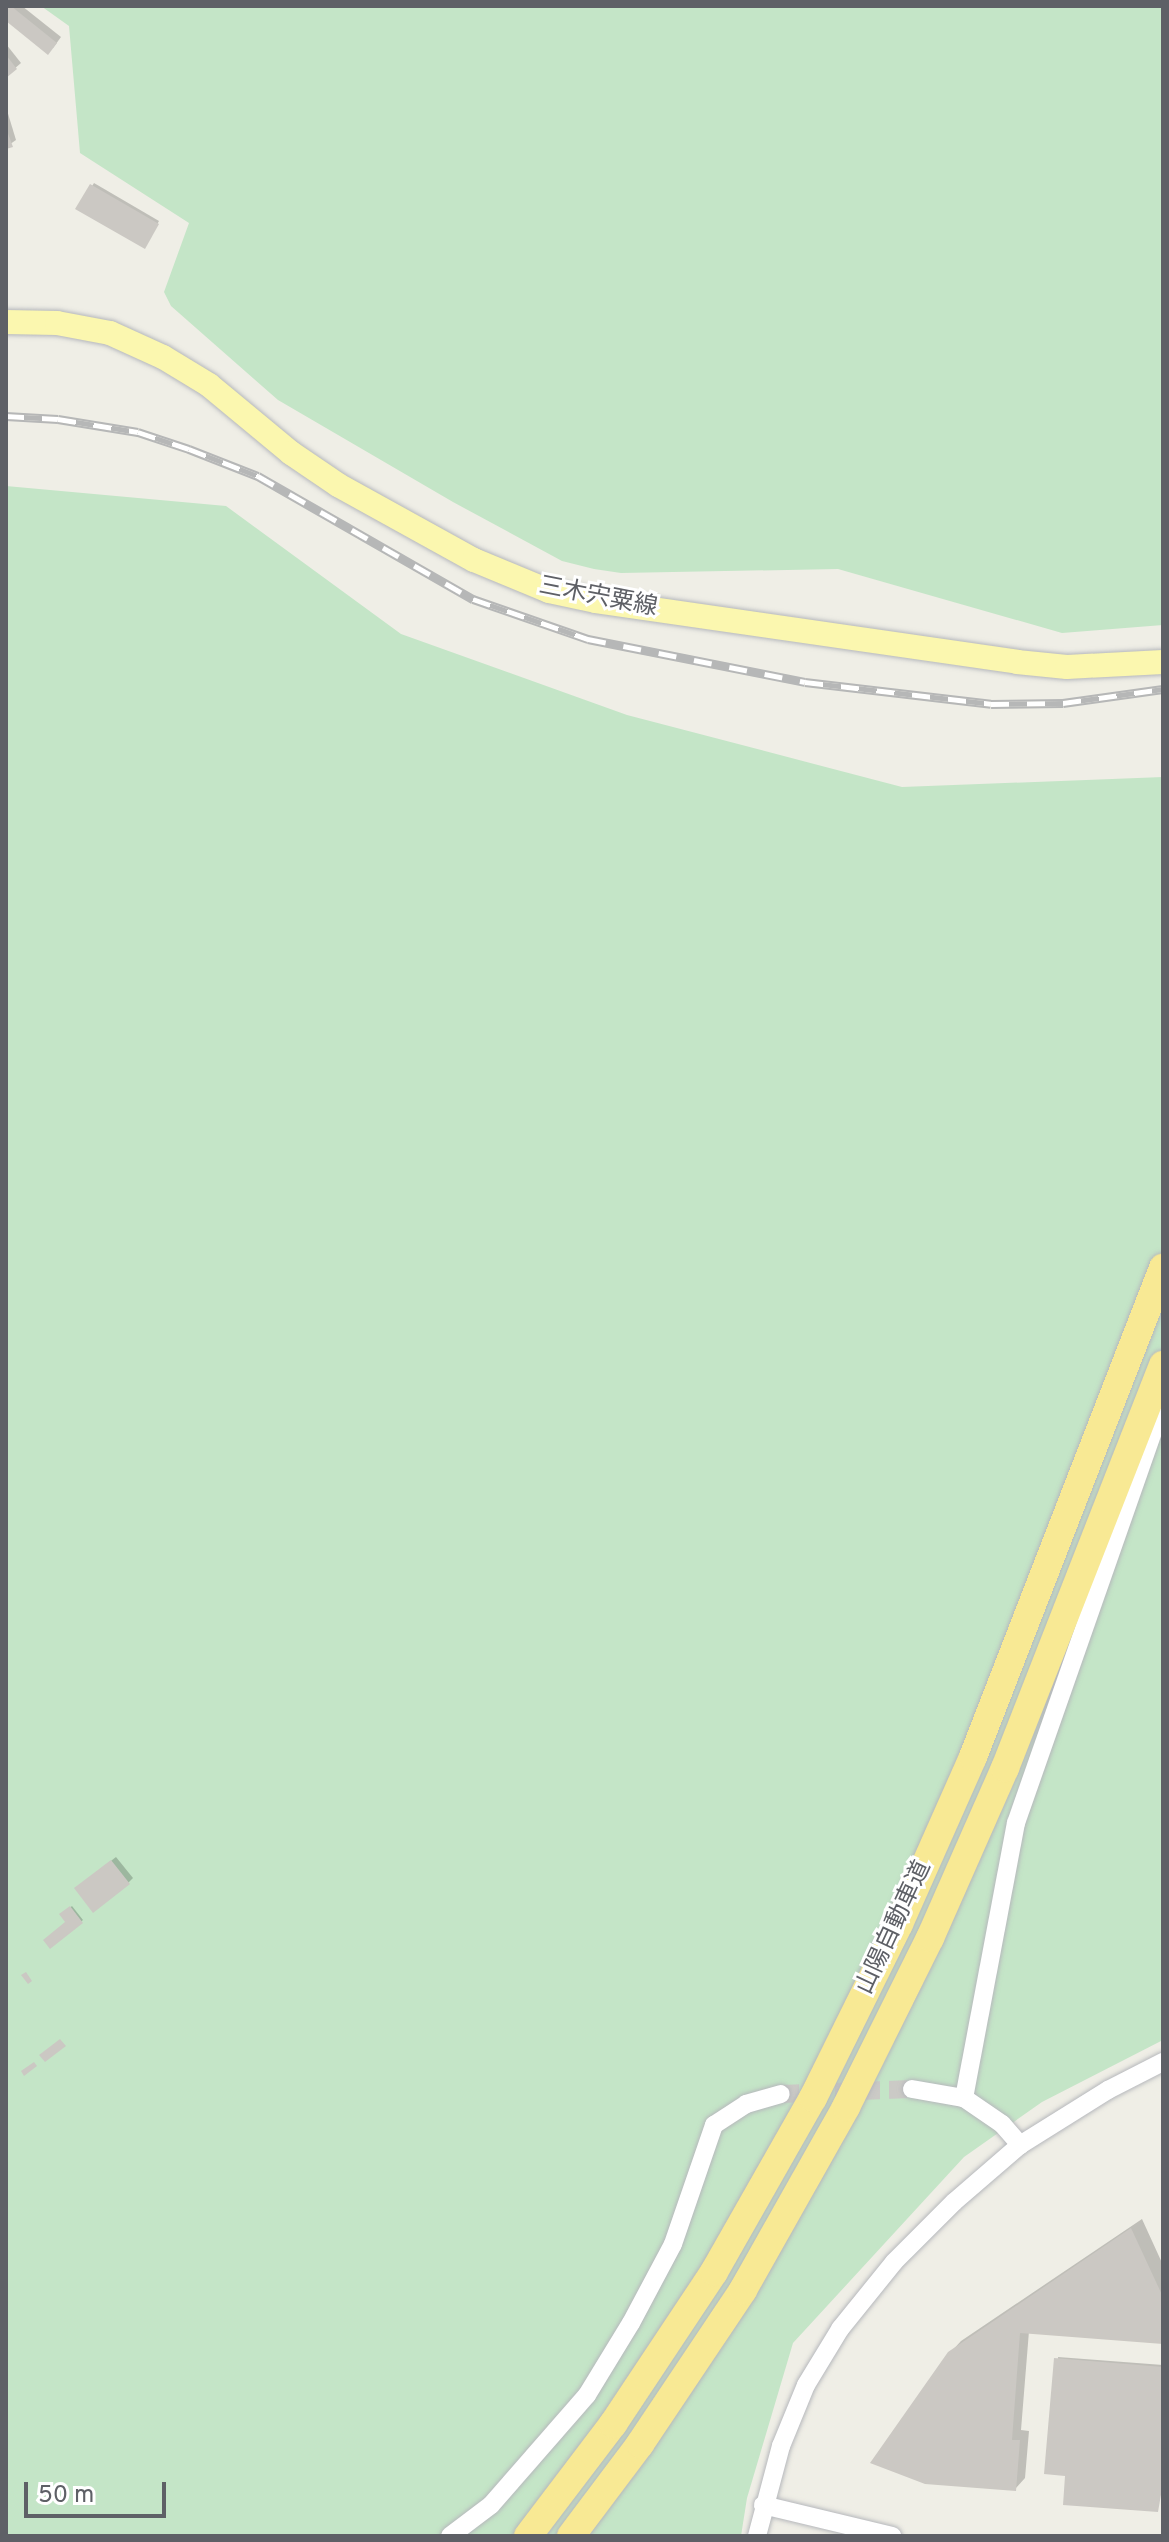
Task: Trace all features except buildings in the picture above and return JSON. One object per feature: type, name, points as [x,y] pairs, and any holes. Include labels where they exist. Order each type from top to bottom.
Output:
[{"type":"highway","name":"山陽自動車道","points":[[528,2536],[613,2424],[714,2272],[813,2098],[899,1924],[973,1757],[1163,1268]]},
{"type":"highway","name":"山陽自動車道","points":[[571,2536],[640,2444],[743,2290],[846,2107],[930,1938],[1005,1768],[1163,1365]]},
{"type":"main road","name":"三木宍粟線","points":[[6,322],[57,323],[110,333],[163,357],[209,385],[291,453],[338,485],[474,560],[549,591],[611,604],[1017,662],[1067,667],[1163,662]]},
{"type":"street","points":[[964,2098],[1016,1823],[1163,1404]]},
{"type":"street","points":[[757,2536],[763,2505],[806,2385],[840,2329],[894,2262],[954,2202],[1020,2145],[1108,2090],[1163,2062]]},
{"type":"street","points":[[912,2089],[964,2098],[1002,2124],[1020,2145]]},
{"type":"street","points":[[450,2536],[491,2505],[587,2395],[673,2244],[714,2125],[746,2104],[781,2094]]},
{"type":"street","points":[[763,2505],[892,2536]]},
{"type":"green space","points":[[41,6],[1163,6],[1163,625],[1062,633],[838,569],[621,573],[594,569],[562,561],[453,502],[278,400],[171,306],[164,292],[189,223],[80,153],[69,26]]},
{"type":"green space","points":[[6,486],[226,506],[401,634],[627,715],[902,787],[1163,777],[1163,2040],[1042,2102],[964,2157],[793,2343],[747,2498],[741,2536],[6,2536]]},
{"type":"tunnel","points":[[781,2094],[912,2089]]},
{"type":"railway","points":[[6,416],[58,419],[138,432],[189,449],[258,476],[473,599],[588,639],[805,682],[991,704],[1063,703],[1163,689]]}]
